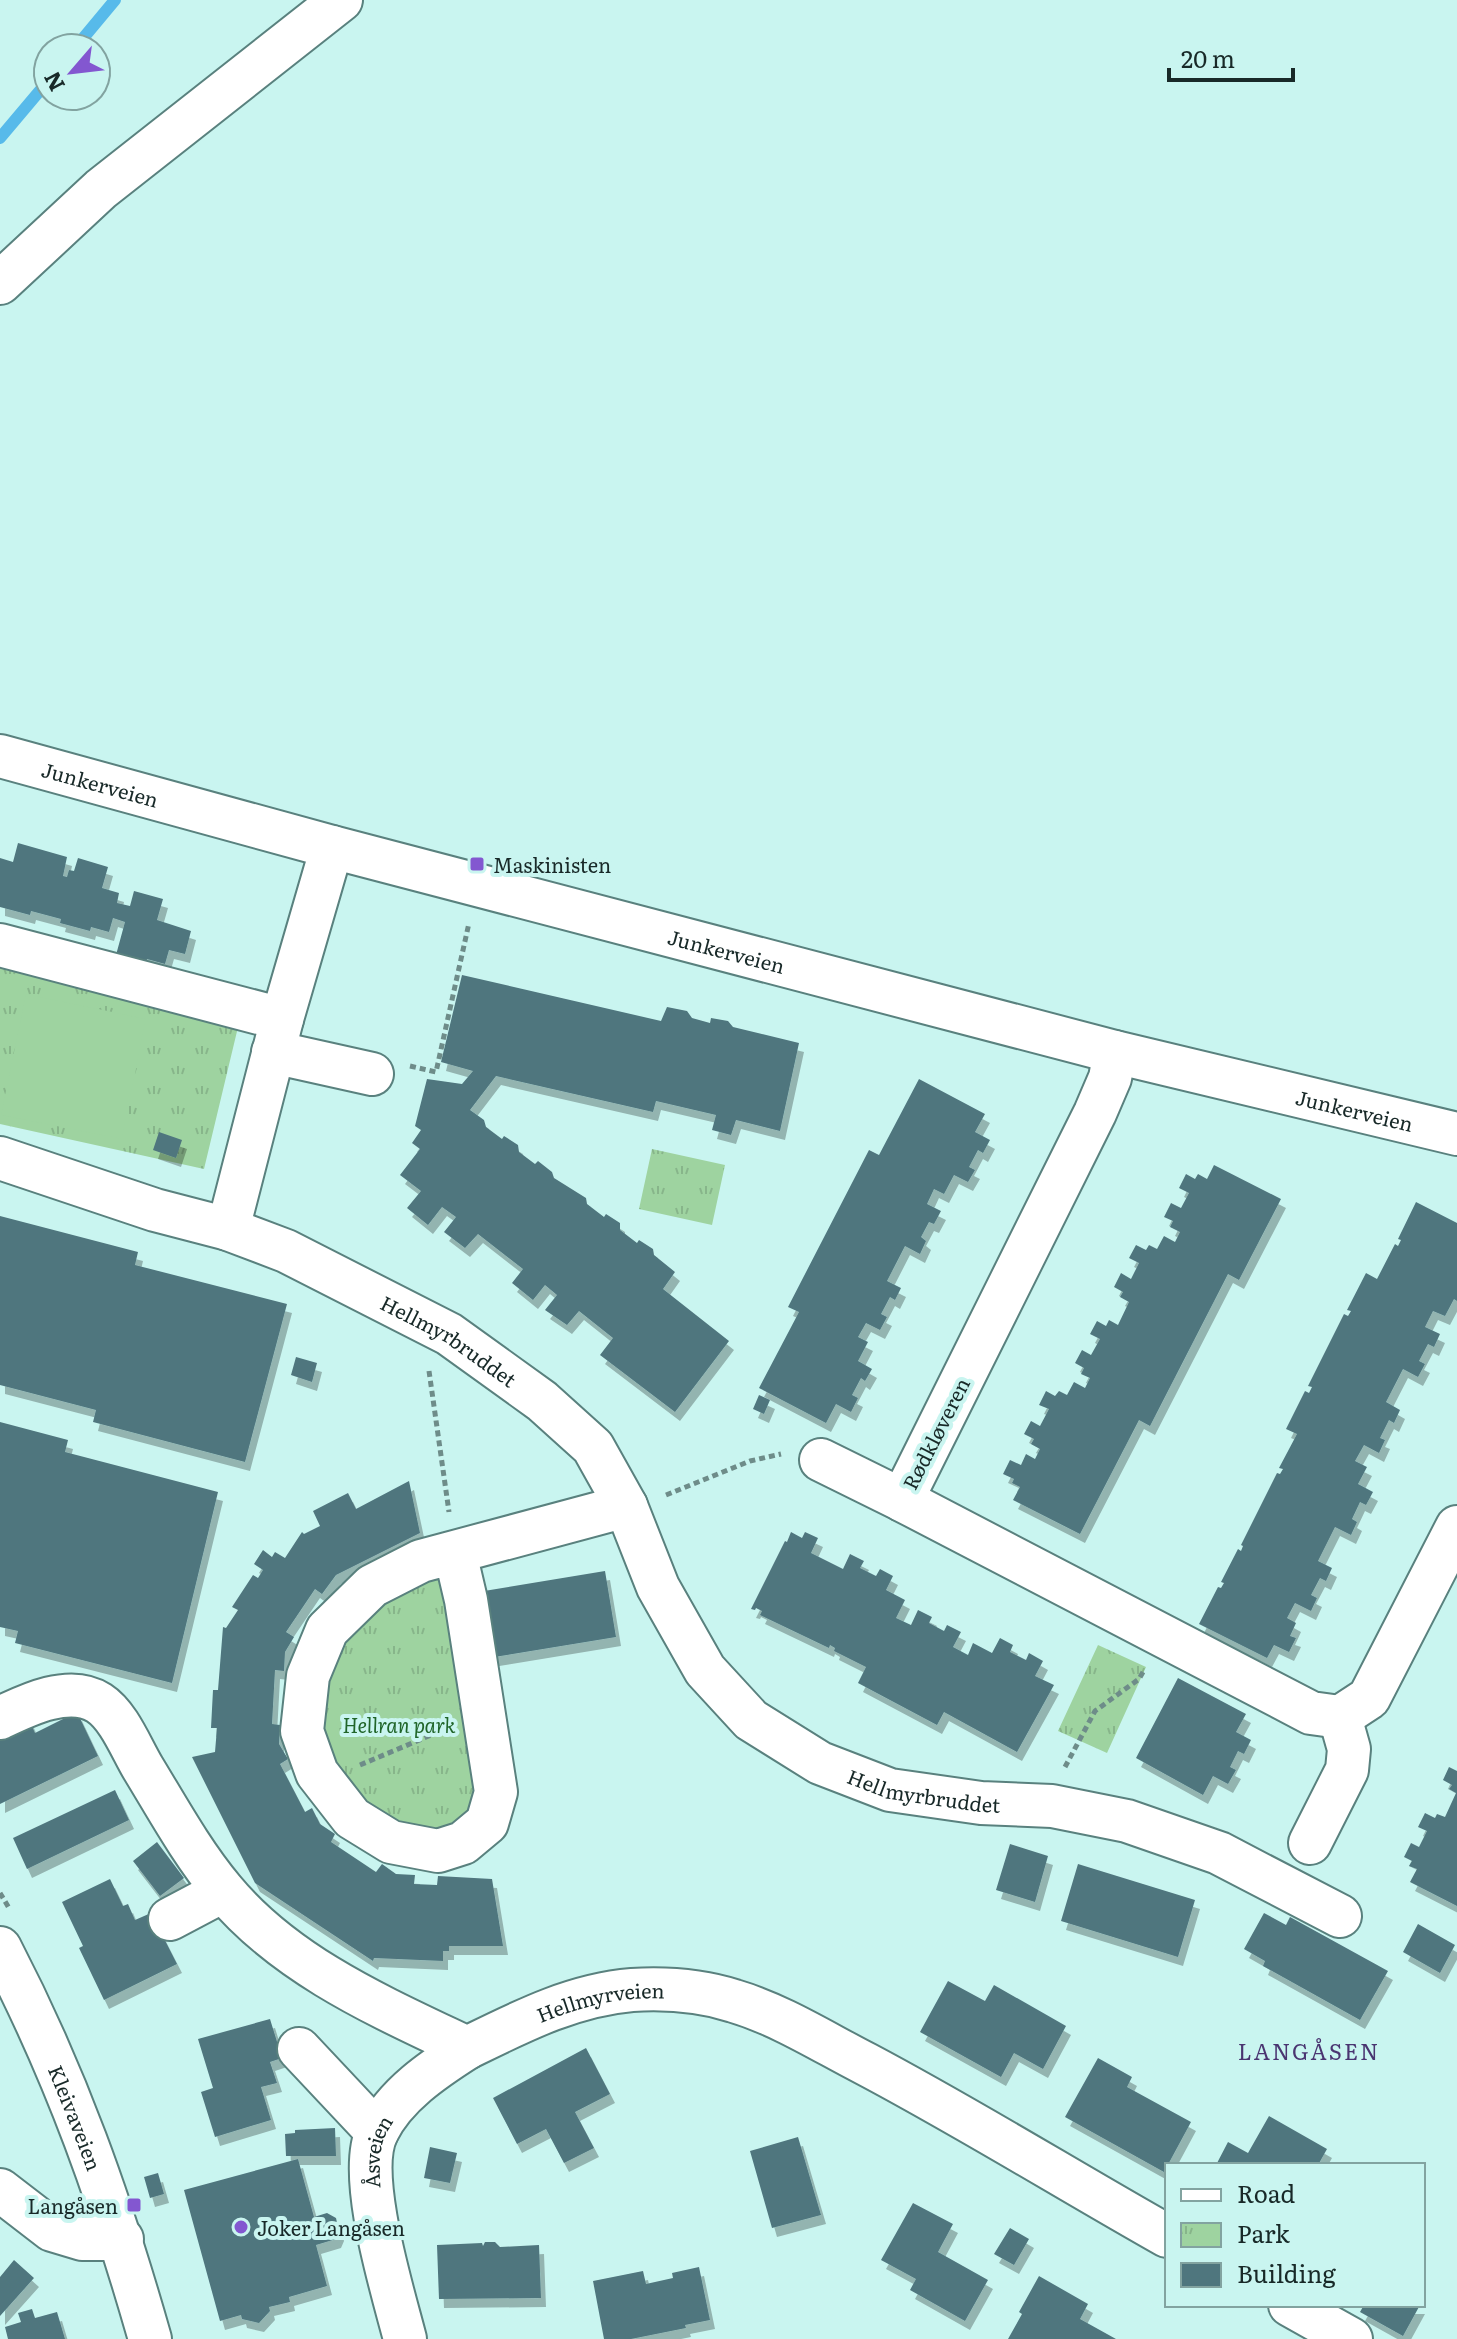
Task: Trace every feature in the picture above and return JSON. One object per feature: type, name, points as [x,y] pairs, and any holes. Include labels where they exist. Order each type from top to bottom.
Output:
[{"type":"street","points":[[0,283],[101,189],[341,0]]},
{"type":"street","name":"Junkerveien","points":[[0,756],[332,847],[1115,1052],[1457,1134]]},
{"type":"street","points":[[228,1229],[278,1035],[332,847]]},
{"type":"street","points":[[0,945],[388,1070]]},
{"type":"street","name":"Rødkløveren","points":[[1115,1052],[1110,1078],[1095,1113],[902,1500],[1311,1713],[1340,1717]]},
{"type":"street","name":"Hellmyrbruddet","points":[[0,1158],[155,1210],[228,1229],[286,1251],[449,1334],[542,1401],[593,1447],[626,1506],[658,1587],[705,1670],[751,1720],[820,1763],[890,1790],[981,1803],[1039,1805],[1127,1821],[1219,1853],[1340,1916]]},
{"type":"street","points":[[821,1460],[902,1500]]},
{"type":"street","points":[[455,1553],[466,1600],[496,1792],[487,1823],[463,1843],[438,1851],[391,1842],[352,1818],[317,1773],[302,1731],[308,1676],[327,1630],[372,1586],[421,1561],[626,1506]]},
{"type":"street","points":[[1310,1843],[1347,1770],[1349,1749],[1340,1717],[1369,1698],[1457,1527]]},
{"type":"street","points":[[0,1718],[50,1698],[80,1696],[97,1701],[107,1709],[173,1818],[223,1891],[260,1927],[311,1967],[369,2001],[467,2048]]},
{"type":"street","points":[[170,1919],[223,1891]]},
{"type":"street","name":"Kleivaveien","points":[[0,1948],[56,2062],[94,2159],[122,2239],[150,2339]]},
{"type":"street","name":"Hellmyrveien","points":[[467,2048],[533,2015],[583,1998],[632,1990],[682,1991],[733,2001],[785,2022],[910,2087],[1165,2235]]},
{"type":"street","name":"Åsveien","points":[[405,2339],[383,2255],[372,2183],[371,2151],[377,2132],[413,2087],[467,2048]]},
{"type":"street","points":[[299,2049],[377,2132]]},
{"type":"street","points":[[0,2190],[52,2230],[82,2239],[122,2239]]},
{"type":"street","points":[[1294,2307],[1351,2339]]},
{"type":"path","points":[[388,1070],[436,1072],[471,915]]},
{"type":"path","points":[[422,1320],[455,1553]]},
{"type":"path","points":[[626,1506],[666,1495],[750,1461],[788,1452],[821,1460]]},
{"type":"path","points":[[1039,1805],[1067,1765],[1095,1711],[1139,1679],[1164,1637]]},
{"type":"path","points":[[322,1781],[484,1713]]},
{"type":"green space","points":[[0,958],[239,1023],[204,1169],[0,1124]]},
{"type":"green space","points":[[26,994],[146,1019],[122,1139],[1,1115]]},
{"type":"green space","points":[[652,1149],[725,1165],[712,1225],[639,1209]]},
{"type":"green space","name":"Hellran park","points":[[435,1576],[447,1588],[481,1804],[464,1823],[432,1836],[395,1832],[338,1779],[320,1721],[321,1677],[362,1612]]},
{"type":"green space","points":[[1098,1645],[1146,1667],[1107,1753],[1058,1731]]},
{"type":"building","points":[[18,843],[67,857],[63,876],[67,877],[69,870],[74,871],[78,858],[108,867],[102,888],[119,893],[117,903],[130,906],[134,891],[163,899],[157,920],[191,931],[185,954],[169,950],[165,964],[147,959],[146,963],[116,955],[125,922],[113,918],[109,932],[91,927],[90,931],[31,911],[30,915],[0,907],[0,858],[13,862]]},
{"type":"building","points":[[462,975],[661,1021],[667,1007],[687,1011],[692,1018],[710,1023],[711,1018],[728,1021],[733,1027],[799,1043],[780,1131],[736,1120],[731,1135],[712,1130],[716,1115],[656,1101],[653,1112],[496,1076],[470,1110],[484,1120],[486,1127],[502,1139],[504,1136],[518,1145],[519,1152],[535,1164],[538,1161],[552,1172],[554,1178],[586,1198],[587,1204],[604,1217],[606,1214],[620,1223],[620,1230],[637,1243],[639,1240],[653,1249],[654,1255],[675,1272],[663,1289],[729,1341],[675,1412],[600,1355],[613,1338],[579,1311],[567,1325],[545,1310],[557,1295],[545,1285],[533,1300],[512,1283],[523,1269],[478,1234],[465,1248],[444,1232],[456,1217],[442,1207],[428,1225],[407,1208],[421,1191],[400,1175],[420,1149],[412,1143],[421,1130],[415,1126],[427,1079],[462,1084],[473,1071],[441,1062]]},
{"type":"building","points":[[919,1079],[985,1114],[975,1132],[990,1140],[983,1153],[978,1150],[969,1167],[975,1170],[968,1182],[954,1175],[944,1194],[934,1189],[927,1204],[941,1211],[934,1224],[929,1222],[921,1237],[926,1241],[920,1254],[905,1246],[887,1281],[901,1288],[895,1300],[890,1297],[881,1314],[887,1317],[880,1330],[866,1323],[858,1337],[868,1342],[858,1361],[872,1369],[865,1381],[861,1378],[852,1395],[858,1398],[851,1412],[836,1404],[826,1423],[759,1388],[799,1312],[788,1307],[869,1150],[879,1155]]},
{"type":"building","points":[[159,1132],[182,1140],[176,1158],[153,1150]]},
{"type":"building","points":[[1214,1165],[1281,1199],[1239,1280],[1228,1274],[1150,1426],[1139,1420],[1080,1534],[1013,1500],[1020,1487],[1012,1483],[1014,1479],[1003,1474],[1010,1460],[1021,1465],[1026,1454],[1035,1459],[1040,1449],[1031,1444],[1034,1439],[1024,1434],[1031,1421],[1040,1426],[1049,1409],[1039,1405],[1046,1391],[1055,1396],[1059,1391],[1067,1395],[1074,1382],[1085,1388],[1090,1378],[1081,1374],[1084,1368],[1075,1363],[1082,1350],[1091,1355],[1100,1339],[1090,1334],[1097,1321],[1106,1326],[1109,1320],[1118,1325],[1129,1302],[1120,1297],[1123,1292],[1114,1287],[1121,1273],[1131,1279],[1139,1263],[1129,1258],[1136,1245],[1146,1250],[1149,1245],[1157,1249],[1164,1236],[1175,1242],[1180,1232],[1170,1227],[1173,1221],[1164,1217],[1171,1203],[1181,1208],[1189,1193],[1179,1188],[1186,1174],[1195,1179],[1198,1174],[1207,1179]]},
{"type":"building","points":[[1416,1202],[1457,1223],[1457,1301],[1454,1299],[1445,1316],[1433,1311],[1425,1327],[1440,1334],[1434,1347],[1428,1344],[1419,1361],[1425,1364],[1418,1377],[1403,1369],[1386,1402],[1400,1410],[1394,1423],[1389,1420],[1380,1438],[1385,1440],[1379,1453],[1364,1445],[1355,1461],[1367,1467],[1358,1484],[1373,1492],[1366,1505],[1360,1502],[1352,1519],[1357,1522],[1351,1535],[1335,1527],[1318,1561],[1332,1568],[1326,1581],[1320,1578],[1311,1595],[1317,1598],[1311,1611],[1295,1603],[1287,1618],[1296,1623],[1290,1636],[1296,1638],[1289,1652],[1274,1645],[1267,1658],[1199,1624],[1218,1587],[1221,1588],[1224,1583],[1221,1582],[1238,1549],[1241,1551],[1241,1545],[1277,1473],[1280,1474],[1283,1469],[1279,1468],[1297,1434],[1286,1429],[1305,1391],[1309,1393],[1312,1387],[1308,1386],[1344,1314],[1348,1316],[1351,1311],[1347,1310],[1366,1273],[1377,1279],[1395,1244],[1398,1246],[1401,1240],[1398,1239]]},
{"type":"building","points":[[0,1216],[138,1252],[135,1265],[287,1304],[245,1462],[93,1422],[96,1410],[0,1385]]},
{"type":"building","points":[[296,1357],[317,1363],[312,1382],[291,1375]]},
{"type":"building","points":[[759,1395],[770,1400],[764,1414],[753,1409]]},
{"type":"building","points":[[0,1422],[68,1440],[65,1452],[218,1492],[172,1683],[15,1643],[18,1631],[0,1627]]},
{"type":"building","points":[[409,1481],[420,1533],[336,1575],[322,1594],[315,1589],[286,1632],[294,1637],[285,1652],[284,1671],[275,1670],[272,1724],[280,1725],[279,1744],[288,1759],[280,1764],[305,1812],[312,1808],[320,1824],[335,1834],[331,1842],[376,1872],[382,1864],[396,1874],[415,1875],[414,1884],[437,1885],[438,1876],[492,1879],[503,1946],[449,1946],[449,1951],[443,1951],[443,1961],[374,1958],[373,1961],[255,1883],[192,1757],[215,1752],[217,1728],[211,1728],[213,1690],[218,1690],[223,1627],[226,1628],[238,1610],[232,1607],[253,1575],[258,1578],[263,1570],[254,1564],[263,1550],[272,1557],[275,1552],[285,1558],[302,1532],[304,1534],[320,1526],[313,1511],[348,1493],[356,1509]]},
{"type":"building","points":[[791,1532],[802,1538],[805,1532],[818,1538],[811,1553],[843,1569],[850,1554],[864,1561],[860,1568],[876,1576],[880,1569],[893,1576],[886,1590],[905,1600],[896,1618],[911,1625],[918,1610],[932,1617],[929,1623],[944,1631],[947,1625],[961,1632],[953,1647],[968,1655],[973,1643],[992,1653],[1000,1638],[1013,1645],[1010,1652],[1026,1660],[1029,1653],[1043,1661],[1035,1676],[1054,1685],[1017,1752],[944,1712],[937,1725],[858,1683],[866,1667],[834,1651],[835,1648],[830,1645],[829,1648],[760,1615],[762,1611],[756,1608],[751,1609]]},
{"type":"building","points":[[605,1571],[616,1637],[488,1658],[478,1592]]},
{"type":"building","points":[[1178,1678],[1246,1714],[1236,1732],[1251,1740],[1244,1754],[1238,1751],[1230,1767],[1236,1770],[1228,1784],[1213,1776],[1203,1795],[1136,1758]]},
{"type":"building","points":[[77,1712],[98,1756],[0,1804],[0,1731],[28,1717],[35,1733]]},
{"type":"building","points":[[1449,1767],[1457,1771],[1457,1906],[1410,1882],[1417,1869],[1409,1866],[1412,1861],[1404,1857],[1411,1843],[1419,1847],[1427,1831],[1418,1827],[1425,1813],[1435,1818],[1437,1814],[1445,1817],[1456,1793],[1449,1789],[1452,1785],[1443,1780]]},
{"type":"building","points":[[115,1790],[129,1820],[27,1869],[13,1838]]},
{"type":"building","points":[[157,1842],[184,1878],[160,1896],[133,1861]]},
{"type":"building","points":[[1010,1844],[1048,1856],[1035,1902],[996,1890]]},
{"type":"building","points":[[1078,1864],[1195,1900],[1178,1957],[1061,1921]]},
{"type":"building","points":[[110,1879],[123,1906],[128,1904],[135,1920],[151,1913],[177,1964],[104,2000],[79,1948],[83,1946],[62,1902]]},
{"type":"building","points":[[1264,1913],[1286,1925],[1290,1917],[1388,1971],[1360,2020],[1263,1966],[1265,1961],[1244,1949]]},
{"type":"building","points":[[1418,1924],[1455,1945],[1440,1973],[1403,1952]]},
{"type":"building","points":[[948,1981],[985,2001],[994,1985],[1066,2026],[1043,2069],[1014,2053],[1001,2077],[920,2032]]},
{"type":"building","points":[[270,2019],[282,2058],[270,2062],[277,2083],[261,2087],[271,2120],[215,2137],[201,2092],[213,2088],[198,2039]]},
{"type":"building","points":[[586,2048],[610,2094],[575,2112],[594,2148],[564,2163],[546,2129],[517,2144],[493,2098]]},
{"type":"building","points":[[1098,2058],[1132,2077],[1127,2087],[1191,2122],[1169,2163],[1165,2163],[1164,2172],[1065,2117]]},
{"type":"building","points":[[1269,2116],[1327,2149],[1319,2163],[1217,2163],[1228,2142],[1248,2153]]},
{"type":"building","points":[[335,2128],[336,2156],[286,2156],[285,2134],[295,2133],[295,2130]]},
{"type":"building","points":[[798,2137],[821,2215],[772,2228],[750,2151]]},
{"type":"building","points":[[430,2147],[457,2153],[450,2183],[424,2178]]},
{"type":"building","points":[[298,2159],[314,2217],[327,2213],[336,2218],[339,2232],[336,2239],[316,2245],[327,2286],[289,2297],[290,2302],[269,2307],[270,2311],[259,2323],[242,2319],[241,2315],[220,2321],[184,2190]]},
{"type":"building","points":[[158,2173],[164,2194],[150,2198],[144,2177]]},
{"type":"building","points":[[913,2203],[953,2224],[938,2252],[988,2280],[965,2321],[910,2290],[916,2279],[881,2260]]},
{"type":"building","points":[[1010,2228],[1029,2239],[1014,2265],[994,2254]]},
{"type":"building","points":[[485,2242],[495,2242],[500,2247],[539,2245],[541,2298],[439,2299],[437,2245],[482,2243],[483,2246]]},
{"type":"building","points":[[14,2260],[34,2278],[0,2316],[0,2277]]},
{"type":"building","points":[[699,2267],[710,2320],[631,2339],[604,2339],[593,2281],[643,2271],[646,2284],[673,2278],[672,2273]]},
{"type":"building","points":[[1039,2276],[1088,2304],[1080,2319],[1116,2339],[1008,2339]]},
{"type":"building","points":[[1363,2307],[1419,2307],[1403,2336],[1360,2312]]},
{"type":"building","points":[[32,2309],[35,2318],[57,2312],[65,2339],[8,2339],[5,2327],[21,2322],[18,2313]]},
{"type":"waterway","points":[[88,32],[115,0]]},
{"type":"waterway","points":[[0,138],[32,100]]},
{"type":"place","name":"Maskinisten","points":[[477,864]]},
{"type":"place","name":"Langåsen","points":[[134,2205]]},
{"type":"place","name":"Joker Langåsen","points":[[241,2227]]},
{"type":"district","name":"LANGÅSEN","points":[[1309,2050]]}]
